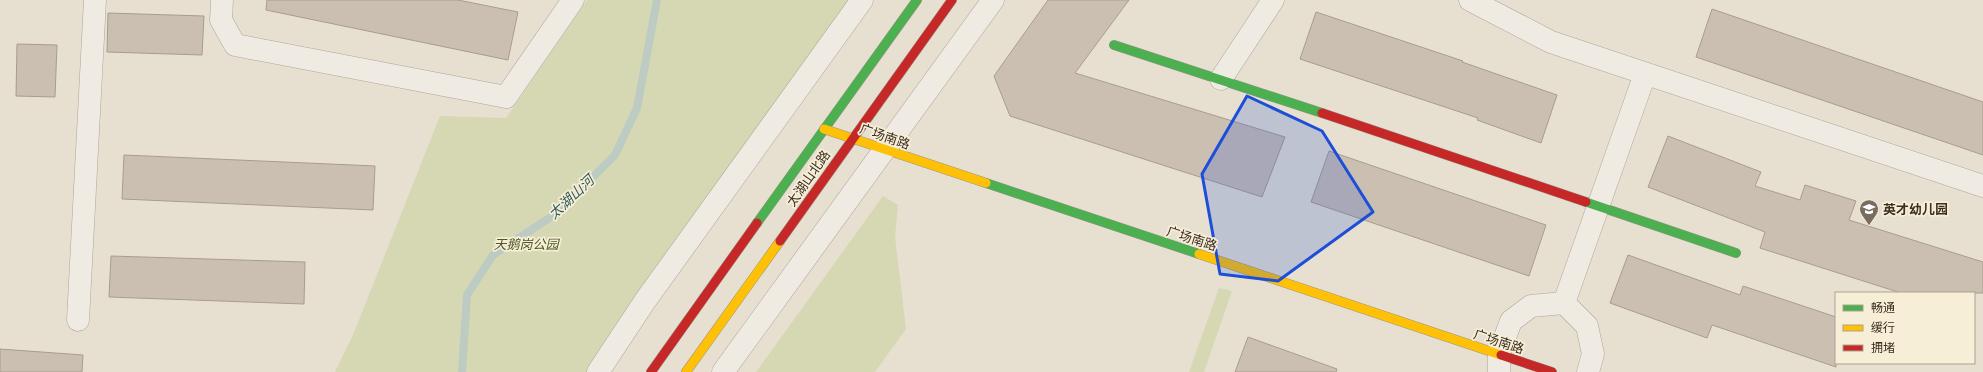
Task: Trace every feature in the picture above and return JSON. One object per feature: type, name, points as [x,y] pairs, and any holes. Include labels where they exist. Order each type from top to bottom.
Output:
[{"type":"street","points":[[78,320],[95,0]]},
{"type":"street","points":[[222,0],[221,20],[235,45],[506,97],[573,0]]},
{"type":"street","points":[[598,372],[645,301],[862,0]]},
{"type":"street","name":"太湖山北路","points":[[651,372],[916,0]]},
{"type":"street","name":"太湖山北路","points":[[686,372],[952,0]]},
{"type":"street","points":[[723,372],[993,0]]},
{"type":"street","points":[[1221,79],[1273,0]]},
{"type":"street","points":[[1470,0],[1551,42],[1983,186]]},
{"type":"street","points":[[1114,45],[1221,79],[1736,253]]},
{"type":"street","points":[[1564,303],[1645,74]]},
{"type":"street","name":"广场南路","points":[[824,129],[1499,363],[1552,372]]},
{"type":"street","points":[[1499,363],[1511,322],[1531,306],[1564,303]]},
{"type":"street","points":[[1564,303],[1587,326],[1593,354],[1588,372]]},
{"type":"highlighted area","points":[[1247,96],[1322,131],[1373,212],[1278,281],[1220,274],[1202,174]]},
{"type":"green space","name":"天鹅岗公园","points":[[587,0],[858,0],[589,372],[335,372],[353,335],[440,116],[506,118]]},
{"type":"green space","points":[[883,196],[898,205],[895,237],[906,329],[875,372],[756,372]]},
{"type":"green space","points":[[1219,288],[1232,291],[1204,372],[1189,372]]},
{"type":"building","points":[[267,0],[458,0],[518,12],[508,60],[266,10]]},
{"type":"building","points":[[1048,0],[1129,0],[1075,73],[1285,137],[1262,197],[1010,116],[994,76]]},
{"type":"building","points":[[1712,9],[1983,102],[1983,155],[1696,57]]},
{"type":"building","points":[[1316,12],[1463,61],[1462,62],[1557,95],[1541,143],[1477,120],[1478,118],[1300,59]]},
{"type":"building","points":[[108,13],[204,16],[202,55],[107,52]]},
{"type":"building","points":[[17,44],[57,45],[55,97],[16,96]]},
{"type":"building","points":[[1668,136],[1761,172],[1755,186],[1800,200],[1805,185],[1856,201],[1849,220],[1983,262],[1983,293],[1898,292],[1760,248],[1765,232],[1648,187]]},
{"type":"building","points":[[1329,151],[1546,225],[1529,276],[1311,202]]},
{"type":"building","points":[[124,155],[375,166],[373,210],[122,199]]},
{"type":"building","points":[[1628,255],[1740,295],[1743,286],[1835,317],[1836,367],[1712,325],[1707,338],[1610,303]]},
{"type":"building","points":[[111,256],[305,262],[304,304],[109,297]]},
{"type":"building","points":[[1248,337],[1337,369],[1336,372],[1235,372]]},
{"type":"building","points":[[0,349],[83,355],[82,372],[0,372]]},
{"type":"waterway","name":"太湖山河","points":[[462,372],[467,295],[493,255],[557,213],[615,155],[637,108],[657,0]]},
{"type":"traffic: fast","points":[[757,223],[917,0]]},
{"type":"traffic: fast","points":[[1114,45],[1322,113]]},
{"type":"traffic: fast","points":[[986,183],[1199,254]]},
{"type":"traffic: fast","points":[[1586,202],[1736,253]]},
{"type":"traffic: slow","points":[[824,129],[986,183]]},
{"type":"traffic: slow","points":[[686,372],[780,241]]},
{"type":"traffic: slow","points":[[1199,254],[1501,355]]},
{"type":"traffic: jam","points":[[780,241],[952,0]]},
{"type":"traffic: jam","points":[[1322,113],[1586,202]]},
{"type":"traffic: jam","points":[[651,372],[757,223]]},
{"type":"traffic: jam","points":[[1501,355],[1552,372]]},
{"type":"place","name":"英才幼儿园","points":[[1869,226]]}]
